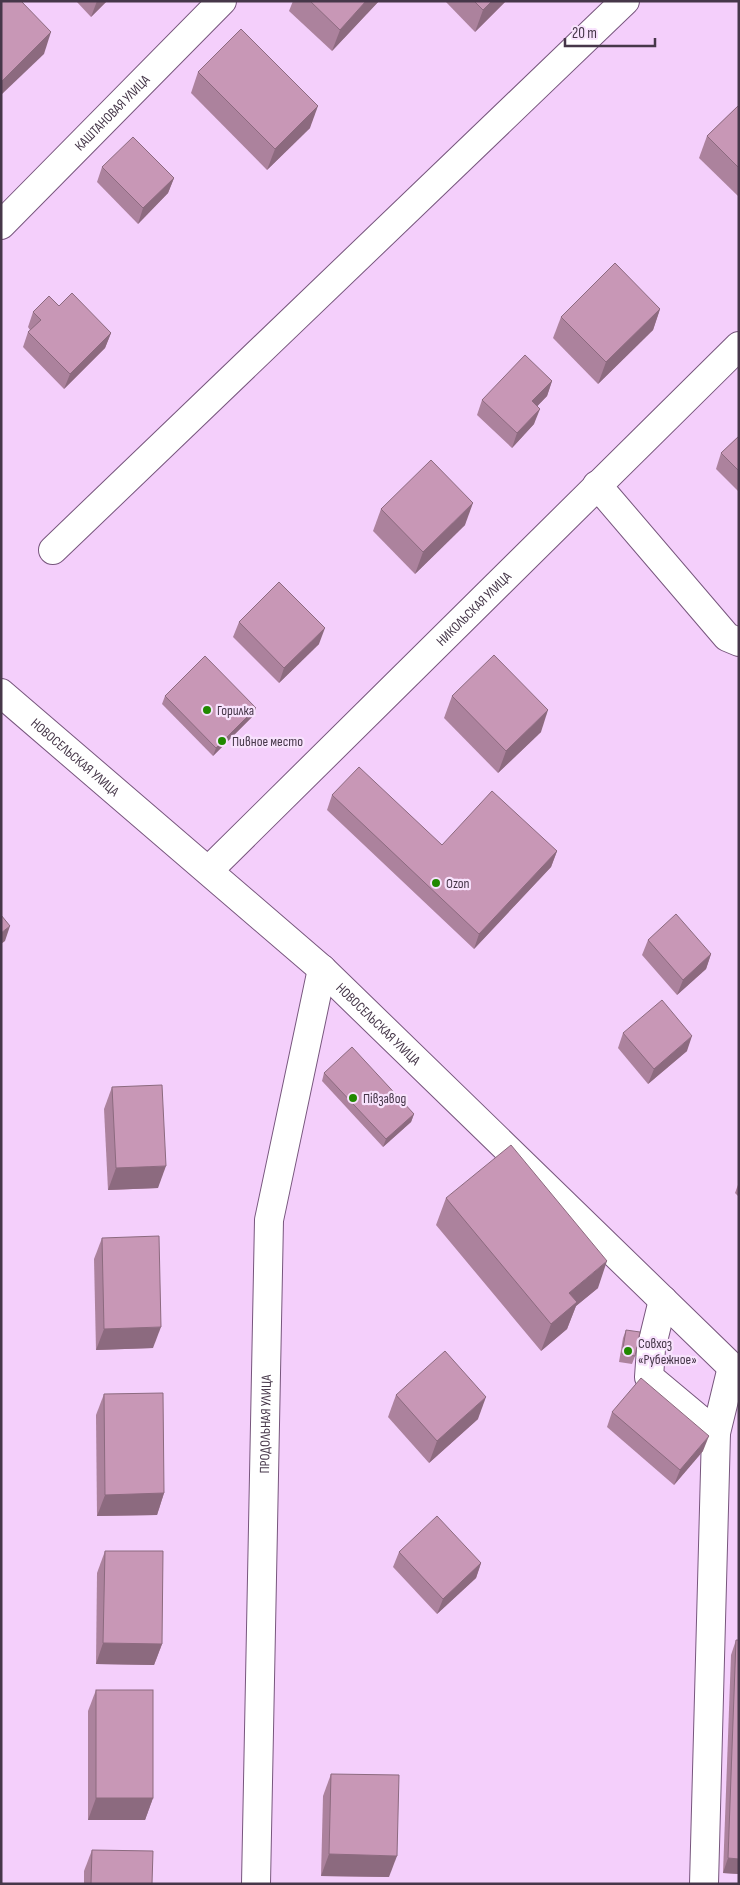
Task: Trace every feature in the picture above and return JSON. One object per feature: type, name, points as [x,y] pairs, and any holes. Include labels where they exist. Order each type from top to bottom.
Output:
[{"type":"street","name":"КАШТАНОВАЯ УЛИЦА","points":[[1,225],[222,1]]},
{"type":"street","points":[[53,550],[625,1]]},
{"type":"street","name":"НИКОЛЬСКАЯ УЛИЦА","points":[[209,870],[597,484],[739,346]]},
{"type":"street","points":[[597,484],[727,637],[739,642]]},
{"type":"street","name":"НОВОСЕЛЬСКАЯ УЛИЦА","points":[[1,693],[322,969],[663,1300],[737,1367]]},
{"type":"street","name":"ПРОДОЛЬНАЯ УЛИЦА","points":[[256,1884],[269,1220],[322,969]]},
{"type":"street","points":[[663,1300],[650,1349],[649,1377],[716,1433]]},
{"type":"street","points":[[704,1884],[716,1433],[737,1367]]},
{"type":"building","points":[[1,1],[21,1],[51,32],[1,82]]},
{"type":"building","points":[[310,1],[366,1],[340,30]]},
{"type":"building","points":[[474,1],[492,1],[483,10]]},
{"type":"building","points":[[241,29],[318,106],[275,149],[198,72]]},
{"type":"building","points":[[739,105],[739,168],[707,136]]},
{"type":"building","points":[[133,137],[174,178],[143,208],[102,167]]},
{"type":"building","points":[[615,263],[660,309],[606,362],[561,317]]},
{"type":"building","points":[[72,293],[111,333],[70,374],[28,332],[41,320],[33,312],[49,296],[59,306]]},
{"type":"building","points":[[525,355],[552,381],[532,401],[540,409],[517,433],[482,400]]},
{"type":"building","points":[[739,436],[739,471],[721,453]]},
{"type":"building","points":[[431,460],[473,503],[423,552],[381,509]]},
{"type":"building","points":[[279,582],[325,628],[284,668],[239,622]]},
{"type":"building","points":[[494,655],[548,710],[506,751],[452,696]]},
{"type":"building","name":"Горилка","points":[[205,656],[256,708],[216,748],[165,696]]},
{"type":"building","points":[[359,767],[442,845],[492,791],[557,851],[479,934],[332,795]]},
{"type":"building","points":[[676,914],[711,954],[683,980],[648,940]]},
{"type":"building","points":[[1,915],[10,926],[1,933]]},
{"type":"building","points":[[662,1000],[692,1036],[654,1069],[623,1033]]},
{"type":"building","points":[[352,1047],[414,1114],[386,1139],[324,1073]]},
{"type":"building","points":[[162,1085],[166,1166],[116,1168],[112,1087]]},
{"type":"building","points":[[511,1145],[607,1261],[569,1293],[577,1302],[551,1324],[446,1198]]},
{"type":"building","points":[[159,1236],[161,1327],[104,1329],[102,1238]]},
{"type":"building","points":[[626,1330],[640,1332],[635,1356],[622,1354]]},
{"type":"building","points":[[445,1351],[486,1397],[437,1441],[396,1395]]},
{"type":"building","points":[[641,1378],[709,1436],[680,1470],[612,1412]]},
{"type":"building","points":[[163,1393],[164,1493],[105,1495],[104,1394]]},
{"type":"building","points":[[437,1516],[481,1563],[443,1599],[399,1552]]},
{"type":"building","points":[[105,1551],[163,1551],[162,1644],[103,1643]]},
{"type":"building","points":[[736,1640],[739,1640],[739,1859],[728,1858]]},
{"type":"building","points":[[96,1690],[153,1690],[153,1798],[96,1798]]},
{"type":"building","points":[[331,1774],[399,1775],[397,1856],[329,1854]]},
{"type":"building","points":[[92,1850],[153,1851],[152,1884],[91,1884]]},
{"type":"place","name":"Горилка","points":[[207,710]]},
{"type":"place","name":"Пивное место","points":[[222,741]]},
{"type":"place","name":"Ozon","points":[[436,883]]},
{"type":"place","name":"Пiвзавод","points":[[353,1098]]},
{"type":"place","name":"Совхоз «Рубежное»","points":[[628,1351]]}]
